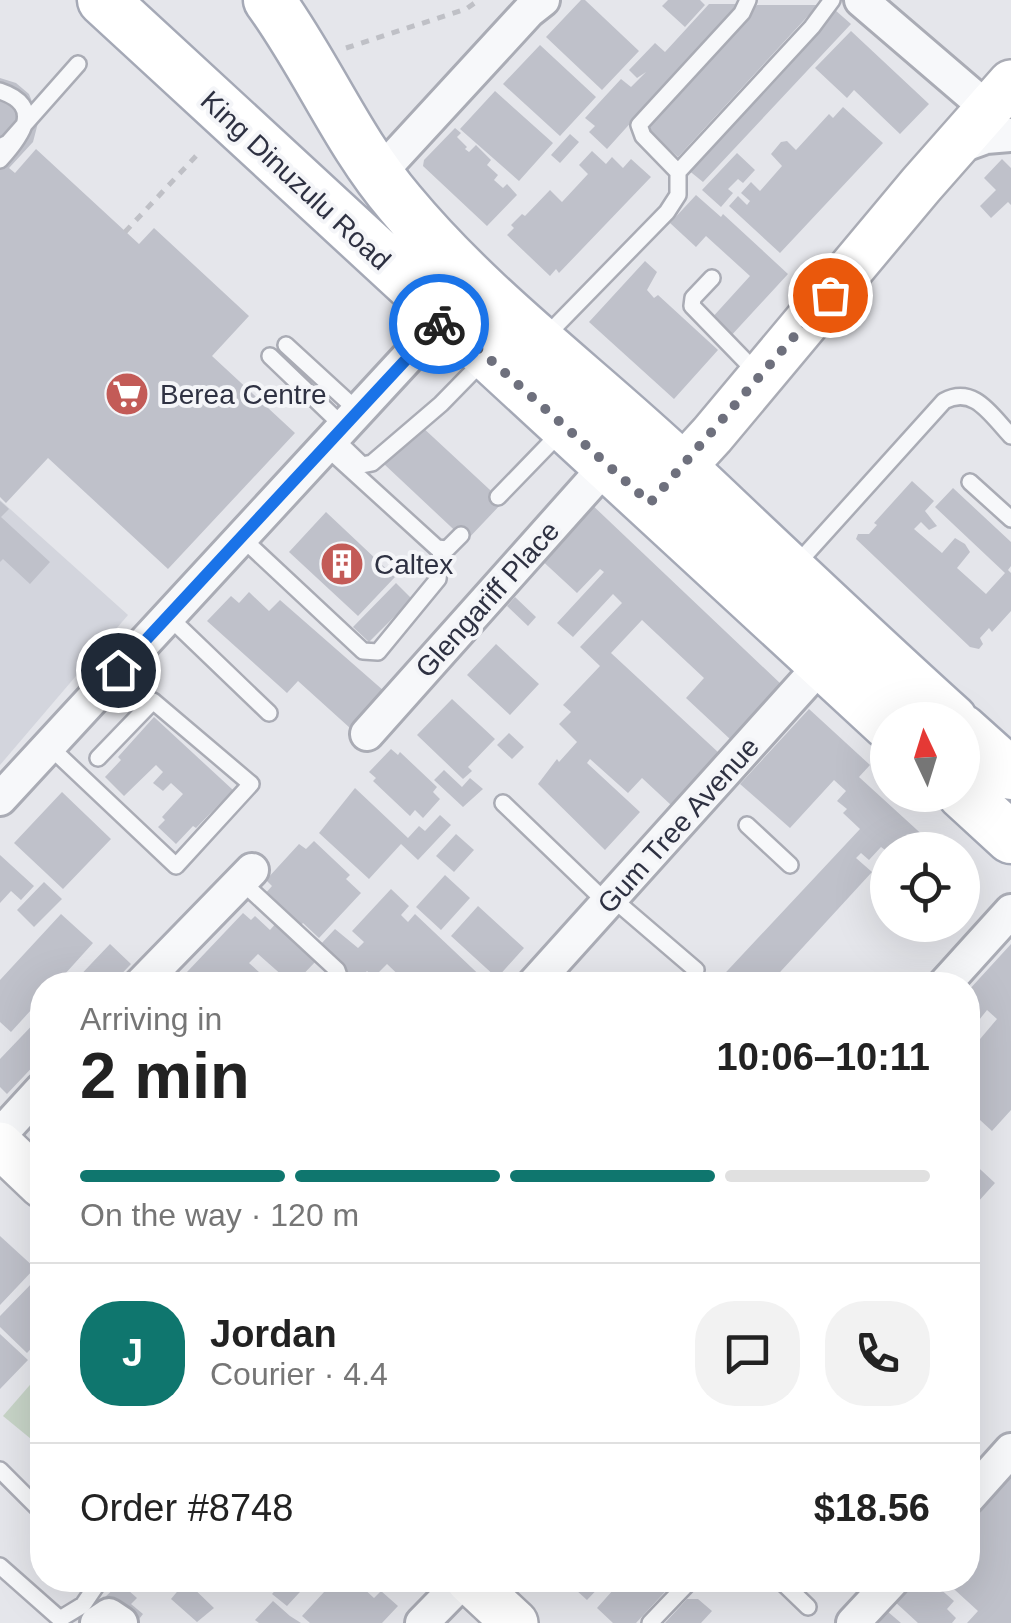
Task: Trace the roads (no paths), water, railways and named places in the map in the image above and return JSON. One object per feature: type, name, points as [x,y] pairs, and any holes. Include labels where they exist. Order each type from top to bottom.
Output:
[{"type":"main road","name":"King Dinuzulu Road","points":[[103,0],[607,464],[666,485],[790,571],[932,702]]},
{"type":"main road","name":"King Dinuzulu Road","points":[[269,0],[378,176],[403,208],[540,342],[822,664],[870,708]]},
{"type":"main road","points":[[980,746],[1011,774]]},
{"type":"main road","points":[[980,810],[1011,838]]},
{"type":"street","points":[[378,176],[543,0]]},
{"type":"street","points":[[666,485],[952,149],[1003,109],[861,0]]},
{"type":"street","points":[[0,799],[444,318]]},
{"type":"street","name":"Glengariff Place","points":[[367,734],[607,464]]},
{"type":"street","name":"Gum Tree Avenue","points":[[545,972],[822,664]]},
{"type":"street","points":[[161,972],[246,875]]},
{"type":"street","points":[[956,972],[1011,911]]},
{"type":"street","points":[[0,1135],[30,1102]]},
{"type":"street","points":[[0,1145],[30,1173]]},
{"type":"street","points":[[980,1485],[1011,1450]]},
{"type":"street","points":[[422,1623],[454,1592]]},
{"type":"street","points":[[480,1592],[515,1623]]},
{"type":"street","points":[[853,1623],[882,1592]]},
{"type":"street","points":[[96,1623],[108,1615],[121,1623]]},
{"type":"lane","points":[[678,172],[643,136],[639,126],[742,13],[748,0]]},
{"type":"lane","points":[[540,342],[667,212],[678,195],[678,172],[812,27],[832,0]]},
{"type":"lane","points":[[0,147],[8,143],[78,64]]},
{"type":"lane","points":[[0,91],[16,98],[24,109],[25,119],[21,136],[0,160]]},
{"type":"lane","points":[[712,278],[693,298],[692,306],[761,377]]},
{"type":"lane","points":[[286,345],[362,464],[372,463],[442,404],[488,357]]},
{"type":"lane","points":[[270,356],[340,430],[442,550]]},
{"type":"lane","points":[[790,571],[944,401],[965,394],[975,398],[1011,436]]},
{"type":"lane","points":[[498,497],[566,427]]},
{"type":"lane","points":[[970,482],[1011,519]]},
{"type":"lane","points":[[240,537],[370,654],[378,652],[438,578],[442,550],[461,536]]},
{"type":"lane","points":[[168,616],[270,714]]},
{"type":"lane","points":[[48,746],[176,866],[251,784],[154,701],[98,758]]},
{"type":"lane","points":[[503,802],[609,900],[696,970]]},
{"type":"lane","points":[[747,825],[790,865]]},
{"type":"lane","points":[[246,875],[338,972]]},
{"type":"lane","points":[[0,1470],[30,1500]]},
{"type":"lane","points":[[0,1566],[60,1619],[83,1605],[92,1592]]},
{"type":"lane","points":[[650,1623],[680,1592]]},
{"type":"lane","points":[[792,1592],[808,1607]]},
{"type":"place","name":"Berea Centre","points":[[127,394]]},
{"type":"place","name":"Caltex","points":[[342,564]]}]
